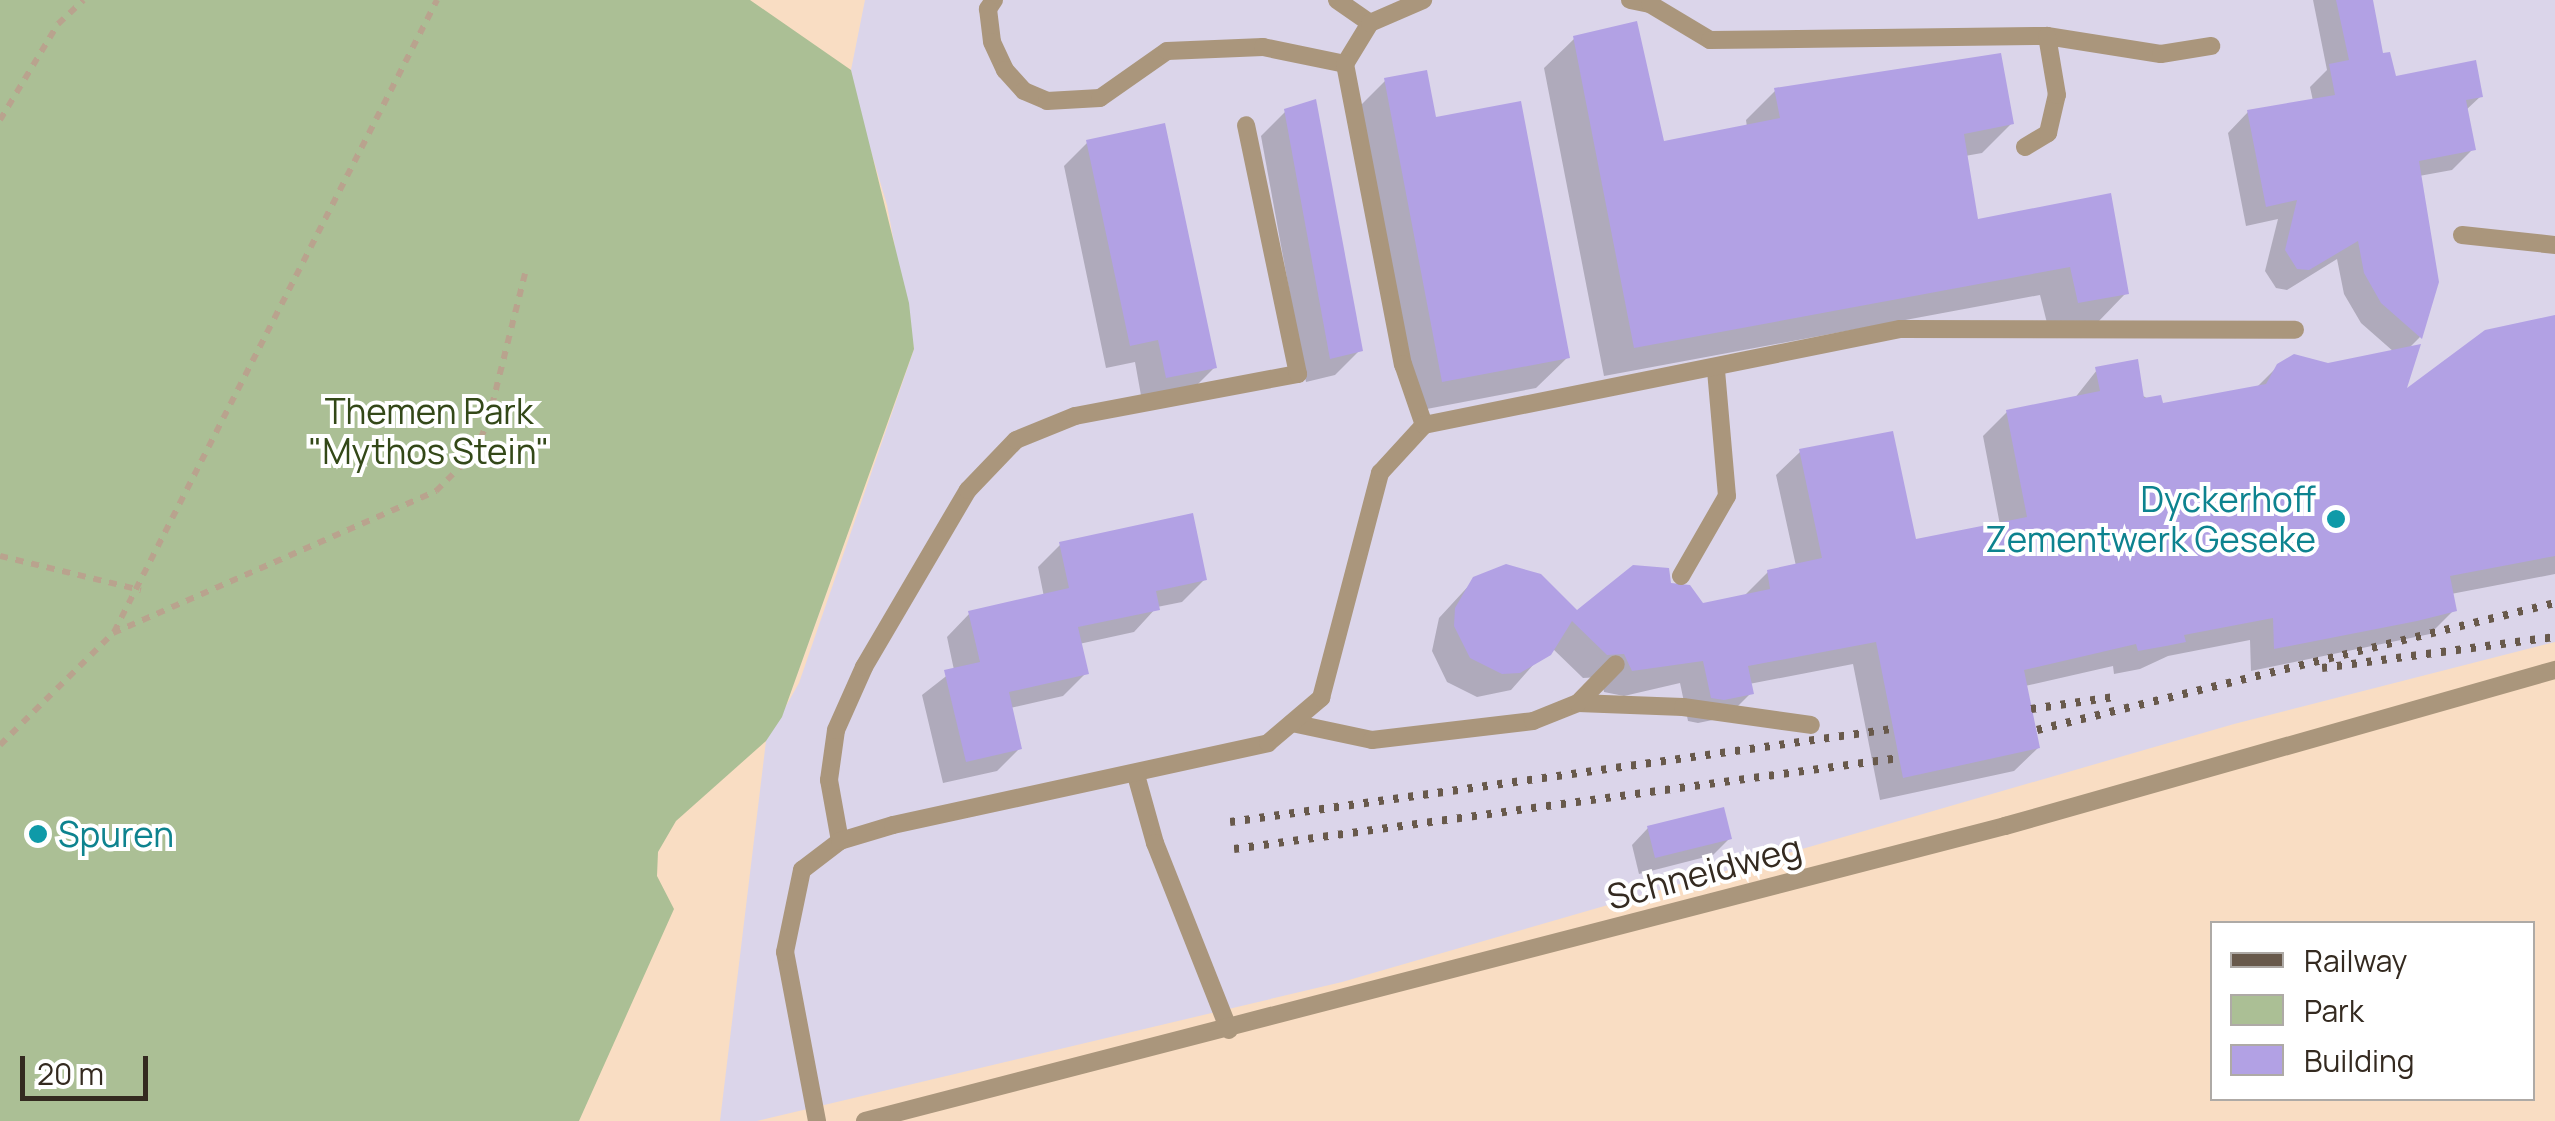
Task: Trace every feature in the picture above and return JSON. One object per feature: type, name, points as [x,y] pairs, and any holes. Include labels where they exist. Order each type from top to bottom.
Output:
[{"type":"lane","points":[[994,0],[988,10],[992,42],[1005,70],[1047,101],[1100,98],[1168,51],[1263,47],[1345,64]]},
{"type":"lane","points":[[1338,0],[1370,23]]},
{"type":"lane","points":[[1424,0],[1370,23],[1345,64],[1403,364],[1424,425]]},
{"type":"lane","points":[[1630,0],[1710,40],[2047,36],[2161,54],[2211,46]]},
{"type":"lane","points":[[2025,147],[2048,133],[2057,95],[2047,36]]},
{"type":"lane","points":[[840,842],[830,780],[836,730],[864,667],[968,490],[1016,440],[1075,416],[1298,374],[1246,125]]},
{"type":"lane","points":[[2462,235],[2555,245]]},
{"type":"lane","points":[[818,1121],[786,952],[802,870],[840,842],[1268,743],[1321,698],[1380,473],[1424,425],[1900,329],[2295,330]]},
{"type":"lane","points":[[1680,576],[1727,496],[1716,369]]},
{"type":"lane","points":[[1292,722],[1372,740],[1533,721],[1578,703],[1616,664]]},
{"type":"lane","name":"Schneidweg","points":[[865,1121],[1229,1030],[2006,826],[2555,670]]},
{"type":"lane","points":[[1578,703],[1682,707],[1811,725]]},
{"type":"lane","points":[[1136,775],[1155,843],[1229,1030]]},
{"type":"path","points":[[0,120],[58,24],[84,0]]},
{"type":"path","points":[[0,744],[113,633],[140,590],[246,362],[437,0]]},
{"type":"path","points":[[113,633],[436,492],[474,453],[488,421],[526,274]]},
{"type":"path","points":[[0,556],[140,590]]},
{"type":"shaded area","points":[[865,0],[2555,0],[2555,642],[2234,724],[1342,982],[757,1121],[720,1121],[766,741],[799,683],[914,349],[887,205],[855,98],[851,70]]},
{"type":"green space","name":"Themen Park \"Mythos Stein\"","points":[[0,0],[750,0],[851,70],[909,303],[914,349],[782,717],[766,741],[676,821],[658,852],[657,876],[674,909],[579,1121],[0,1121]]},
{"type":"building","points":[[2336,0],[2373,0],[2383,53],[2390,52],[2396,76],[2476,60],[2483,97],[2466,100],[2476,150],[2419,161],[2439,282],[2422,339],[2381,303],[2364,273],[2358,241],[2309,270],[2297,269],[2285,250],[2297,200],[2266,207],[2247,110],[2335,95],[2329,64],[2349,60]]},
{"type":"building","points":[[1637,21],[1664,141],[1780,118],[1774,88],[2001,53],[2014,124],[1964,134],[1978,219],[2111,193],[2129,294],[2078,303],[2070,267],[1634,348],[1573,36]]},
{"type":"building","points":[[1427,70],[1436,117],[1521,101],[1570,358],[1442,382],[1384,78]]},
{"type":"building","points":[[1316,99],[1363,351],[1330,359],[1284,109]]},
{"type":"building","points":[[1165,123],[1217,368],[1166,378],[1158,340],[1130,346],[1086,140]]},
{"type":"building","name":"Dyckerhoff Zementwerk Geseke","points":[[2555,315],[2555,556],[2450,576],[2457,611],[2417,621],[2274,649],[2273,618],[2184,635],[2186,642],[2138,651],[2136,644],[2024,670],[2040,748],[1903,778],[1876,642],[1748,666],[1754,694],[1724,700],[1711,698],[1703,661],[1632,671],[1624,654],[1607,655],[1572,621],[1551,655],[1520,673],[1502,674],[1470,658],[1454,626],[1455,608],[1473,577],[1506,564],[1541,574],[1577,610],[1633,565],[1669,568],[1671,583],[1690,585],[1703,603],[1770,589],[1767,570],[1822,558],[1799,449],[1893,431],[1916,539],[2027,517],[2006,410],[2100,391],[2095,367],[2138,359],[2144,398],[2161,395],[2163,403],[2266,384],[2277,364],[2294,354],[2328,363],[2421,344],[2407,388],[2485,330]]},
{"type":"building","points":[[1193,513],[1207,580],[1156,591],[1160,610],[1078,627],[1089,674],[1009,692],[1022,749],[966,762],[944,670],[980,662],[968,611],[1069,588],[1059,542]]},
{"type":"building","points":[[1724,807],[1732,839],[1655,858],[1647,826]]},
{"type":"railway","points":[[2037,730],[2555,603]]},
{"type":"railway","points":[[2322,668],[2555,637]]},
{"type":"railway","points":[[2031,709],[2114,697]]},
{"type":"railway","points":[[1230,822],[1892,729]]},
{"type":"railway","points":[[1234,849],[1899,758]]},
{"type":"place","name":"Dyckerhoff Zementwerk Geseke","points":[[2336,519]]},
{"type":"place","name":"Spuren","points":[[38,834]]}]
